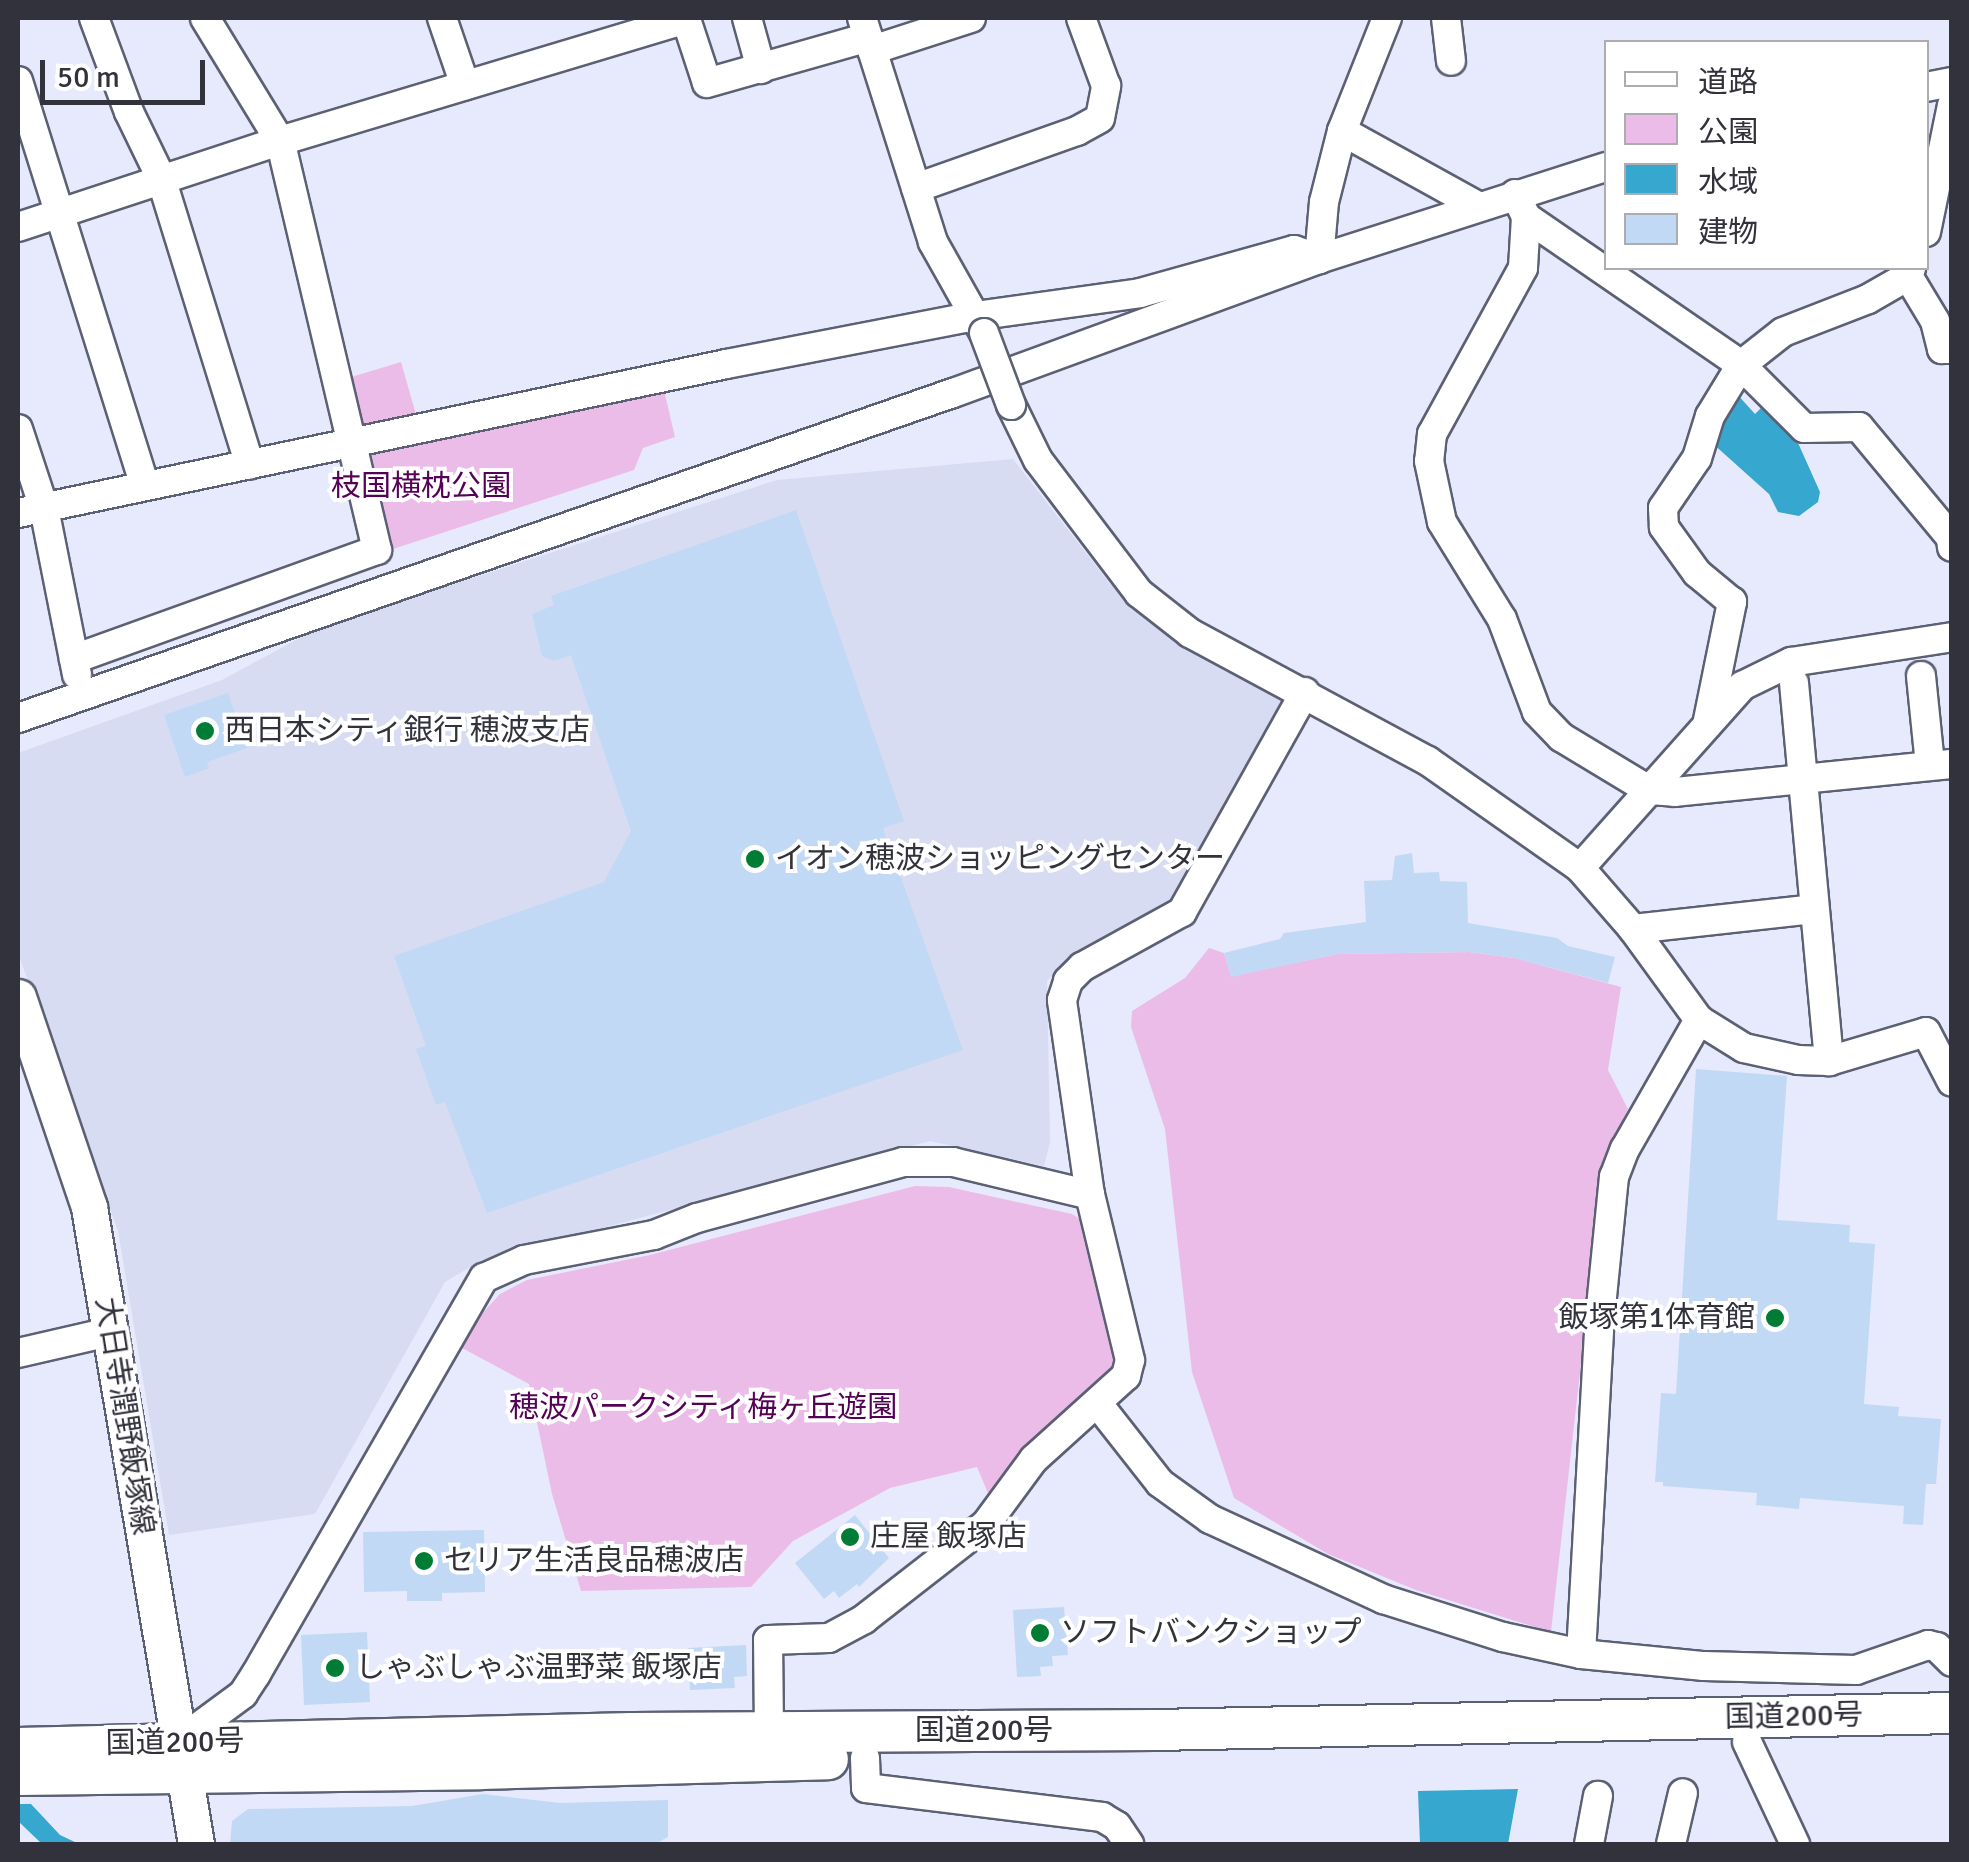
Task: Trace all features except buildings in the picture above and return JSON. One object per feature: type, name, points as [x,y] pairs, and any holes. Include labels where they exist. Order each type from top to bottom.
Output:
[{"type":"highway","name":"国道200号","points":[[18,1775],[180,1758],[768,1732],[1156,1730],[1952,1713]]},
{"type":"highway","name":"国道200号","points":[[18,1748],[180,1758],[865,1758],[1952,1739]]},
{"type":"main road","name":"大日寺潤野飯塚線","points":[[18,997],[89,1207],[113,1330],[131,1469],[196,1844]]},
{"type":"street","points":[[94,18],[129,112],[161,178],[250,465]]},
{"type":"street","points":[[74,658],[377,550],[280,141],[205,18]]},
{"type":"street","points":[[442,18],[465,85]]},
{"type":"street","points":[[748,18],[761,69]]},
{"type":"street","points":[[18,227],[161,178],[686,19],[707,82],[867,35],[970,18]]},
{"type":"street","points":[[916,188],[1077,132],[1100,118],[1106,86],[1081,18]]},
{"type":"street","points":[[1319,259],[1324,202],[1342,130],[1387,18]]},
{"type":"street","points":[[1446,18],[1452,62]]},
{"type":"street","points":[[867,35],[933,242],[979,324],[1010,405],[1038,460],[1138,593],[1190,633],[1428,761],[1580,868],[1633,929],[1698,1020],[1760,1054],[1829,1060],[1926,1032],[1952,1082]]},
{"type":"street","points":[[18,81],[145,486]]},
{"type":"street","points":[[1929,217],[1952,105]]},
{"type":"street","points":[[1342,130],[1478,206]]},
{"type":"street","points":[[18,718],[953,393],[1319,259],[1478,206],[1520,206],[1604,167]]},
{"type":"street","points":[[1520,206],[1604,266]]},
{"type":"street","points":[[1520,206],[1522,268],[1432,434],[1429,461],[1436,504],[1451,538],[1502,618],[1537,712],[1561,737],[1649,790],[1675,792],[1941,764],[1920,676]]},
{"type":"street","points":[[31,511],[351,444],[1140,293],[1294,250],[1319,259]]},
{"type":"street","points":[[1609,270],[1741,365],[1804,428],[1859,426],[1951,538],[1952,547]]},
{"type":"street","points":[[1707,725],[1732,602],[1697,573],[1662,518],[1668,497],[1697,458],[1710,416],[1741,365],[1783,332],[1868,299],[1910,272],[1935,321],[1942,349],[1952,348]]},
{"type":"street","points":[[18,429],[31,511],[81,694]]},
{"type":"street","points":[[1580,868],[1742,686],[1791,662],[1952,638]]},
{"type":"street","points":[[1794,683],[1829,1060]]},
{"type":"street","points":[[768,1732],[768,1640],[829,1638],[864,1618],[986,1524],[1034,1459],[1126,1376],[1130,1360],[1090,1195],[1062,1000],[1068,981],[1082,967],[1182,912],[1305,692]]},
{"type":"street","points":[[1633,929],[1813,909]]},
{"type":"street","points":[[1581,1654],[1600,1317],[1614,1177],[1625,1149],[1698,1020]]},
{"type":"street","points":[[180,1758],[249,1684],[484,1278],[524,1260],[654,1236],[697,1218],[902,1162],[953,1162],[1090,1195]]},
{"type":"street","points":[[18,1353],[113,1330]]},
{"type":"street","points":[[1098,1404],[1160,1483],[1210,1519],[1383,1598],[1503,1637],[1581,1654],[1704,1666],[1856,1670],[1928,1645],[1937,1647],[1952,1662]]},
{"type":"street","points":[[1747,1742],[1795,1844]]},
{"type":"street","points":[[865,1758],[866,1788],[1102,1817],[1118,1826],[1128,1844]]},
{"type":"street","points":[[1670,1844],[1683,1793]]},
{"type":"street","points":[[1589,1844],[1598,1796]]},
{"type":"shaded area","points":[[1013,459],[1111,585],[1289,697],[1174,909],[1064,965],[1047,981],[1050,1142],[1044,1166],[930,1141],[482,1260],[445,1282],[315,1514],[169,1535],[118,1231],[18,953],[18,753],[222,680],[320,627],[777,480]]},
{"type":"green space","points":[[401,362],[417,418],[365,426],[358,420],[348,378]]},
{"type":"green space","name":"枝国横枕公園","points":[[663,386],[675,437],[643,448],[634,470],[384,552],[362,450]]},
{"type":"green space","points":[[1209,948],[1224,953],[1231,976],[1337,954],[1469,952],[1515,958],[1621,987],[1608,1070],[1628,1109],[1604,1157],[1551,1632],[1416,1590],[1328,1554],[1234,1498],[1192,1372],[1165,1129],[1131,1027],[1132,1011],[1185,978]]},
{"type":"green space","name":"穂波パークシティ梅ヶ丘遊園","points":[[915,1186],[949,1187],[1072,1214],[1086,1223],[1118,1368],[990,1498],[977,1467],[890,1488],[793,1541],[751,1587],[581,1591],[552,1494],[529,1384],[462,1348],[480,1316],[500,1294],[527,1280],[650,1255]]},
{"type":"water","points":[[1736,393],[1755,414],[1769,400],[1790,425],[1820,492],[1818,502],[1799,516],[1778,512],[1769,494],[1711,442]]},
{"type":"water","points":[[1518,1789],[1508,1844],[1420,1844],[1418,1791]]},
{"type":"water","points":[[18,1804],[31,1804],[60,1835],[79,1844],[42,1844],[18,1821]]},
{"type":"place","name":"西日本シティ銀行 穂波支店","points":[[205,731]]},
{"type":"place","name":"イオン穂波ショッピングセンター","points":[[755,859]]},
{"type":"place","name":"飯塚第1体育館","points":[[1775,1318]]},
{"type":"place","name":"庄屋 飯塚店","points":[[850,1537]]},
{"type":"place","name":"セリア生活良品穂波店","points":[[424,1561]]},
{"type":"place","name":"ソフトバンクショップ","points":[[1040,1633]]},
{"type":"place","name":"しゃぶしゃぶ温野菜 飯塚店","points":[[335,1668]]}]
